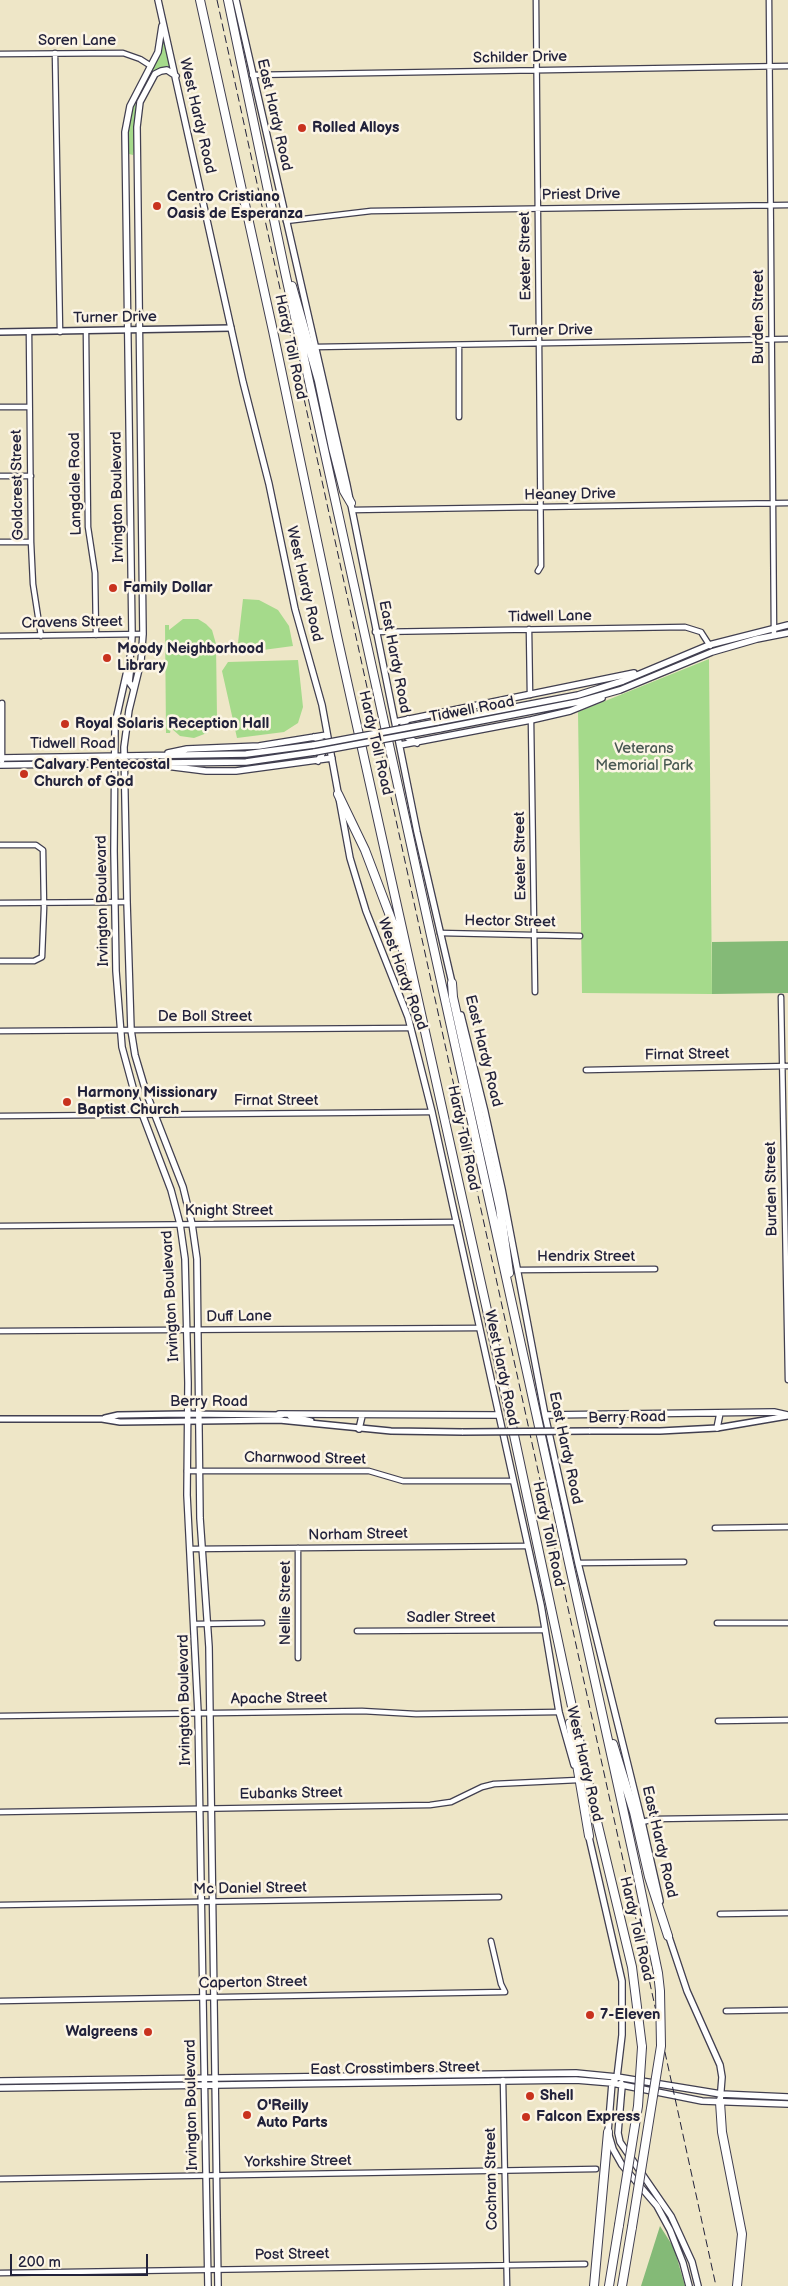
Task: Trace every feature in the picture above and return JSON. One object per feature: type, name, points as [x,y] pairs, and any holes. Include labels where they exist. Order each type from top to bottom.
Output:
[{"type":"highway","name":"Hardy Toll Road","points":[[200,0],[273,331],[337,636],[495,1346],[555,1632],[593,1805],[632,1967],[642,2047],[638,2106],[609,2286]]},
{"type":"highway","name":"Hardy Toll Road","points":[[228,0],[285,272],[658,1973],[661,2007],[661,2046],[622,2286]]},
{"type":"highway","points":[[285,272],[296,295],[319,381],[344,491],[352,506]]},
{"type":"highway","points":[[338,794],[364,850],[415,982]]},
{"type":"highway","points":[[452,982],[452,997],[500,1208],[518,1334]]},
{"type":"highway","points":[[555,1632],[588,1836]]},
{"type":"highway","points":[[601,1707],[618,1758],[649,1877],[668,1936]]},
{"type":"highway","points":[[720,2098],[722,2132],[742,2234],[737,2286]]},
{"type":"highway","points":[[594,2286],[608,2132]]},
{"type":"main road","name":"West Hardy Road","points":[[158,0],[231,328],[269,484],[295,609],[322,705],[356,880],[366,911],[404,1004],[432,1112],[457,1222],[545,1630],[559,1712],[578,1780],[588,1836],[622,1981],[623,2023],[617,2077]]},
{"type":"main road","name":"East Hardy Road","points":[[236,0],[352,506],[375,632],[440,933],[486,1112],[545,1415],[578,1564],[642,1822],[668,1936],[687,1991],[720,2065],[720,2098]]},
{"type":"main road","name":"Irvington Boulevard","points":[[163,24],[160,44],[133,99],[125,132],[132,635],[131,653],[115,724],[115,902],[120,1030],[127,1071],[171,1190],[180,1224],[185,1259],[188,1414],[187,1471],[198,1713],[208,2286]]},
{"type":"main road","name":"Irvington Boulevard","points":[[176,76],[167,70],[156,73],[140,102],[137,127],[143,634],[141,660],[126,728],[124,764],[131,1030],[135,1055],[154,1114],[183,1187],[192,1224],[197,1259],[199,1471],[202,1548],[208,1624],[212,1808],[218,2286]]},
{"type":"main road","points":[[133,99],[140,102]]},
{"type":"main road","points":[[126,163],[137,162]]},
{"type":"main road","points":[[127,268],[138,267]]},
{"type":"main road","points":[[129,413],[140,413]]},
{"type":"main road","points":[[130,498],[142,497]]},
{"type":"main road","points":[[131,566],[143,566]]},
{"type":"main road","name":"Tidwell Road","points":[[1,758],[246,754],[314,745],[578,695],[623,681],[709,645],[788,625]]},
{"type":"main road","name":"Tidwell Road","points":[[1,765],[246,762],[315,752],[578,702],[620,690],[712,652],[788,632]]},
{"type":"main road","points":[[131,653],[129,682],[134,689]]},
{"type":"main road","points":[[395,722],[616,678],[658,667]]},
{"type":"main road","points":[[400,746],[570,711],[620,690]]},
{"type":"main road","points":[[408,719],[403,725],[404,734],[418,742]]},
{"type":"main road","points":[[153,756],[188,749],[259,746],[327,734]]},
{"type":"main road","points":[[314,737],[321,741],[322,746],[323,752],[318,761]]},
{"type":"main road","points":[[53,757],[53,765]]},
{"type":"main road","points":[[149,764],[197,770],[236,771],[332,758]]},
{"type":"main road","points":[[114,833],[126,832]]},
{"type":"main road","points":[[545,1415],[774,1412],[788,1415]]},
{"type":"main road","points":[[717,1428],[720,1413]]},
{"type":"main road","points":[[279,1414],[362,1416],[498,1415]]},
{"type":"main road","points":[[359,1428],[362,1416]]},
{"type":"main road","points":[[191,1564],[200,1570],[204,1578]]},
{"type":"main road","name":"East Crosstimbers Street","points":[[0,2081],[60,2083],[289,2080],[432,2077],[503,2072],[558,2072],[617,2077],[720,2098],[788,2097]]},
{"type":"main road","points":[[557,2080],[558,2072]]},
{"type":"main road","name":"East Crosstimbers Street","points":[[432,2077],[503,2080],[576,2080],[720,2098],[788,2104]]},
{"type":"main road","points":[[689,2286],[683,2263],[670,2230],[657,2206],[622,2165],[613,2149],[608,2132],[612,2084],[617,2077],[622,2086],[618,2133],[620,2142],[671,2216],[692,2262],[698,2286]]},
{"type":"main road","name":"East Crosstimbers Street","points":[[0,2088],[60,2083]]},
{"type":"main road","points":[[780,2104],[781,2097]]},
{"type":"main road","points":[[206,2127],[215,2127]]},
{"type":"main road","points":[[207,2223],[217,2223]]},
{"type":"street","name":"Exeter Street","points":[[536,0],[541,508],[541,566],[538,571]]},
{"type":"street","name":"Burden Street","points":[[769,0],[774,635]]},
{"type":"street","points":[[55,53],[60,332]]},
{"type":"street","name":"Soren Lane","points":[[0,54],[123,53],[131,54],[150,66]]},
{"type":"street","name":"Schilder Drive","points":[[252,75],[788,66]]},
{"type":"street","name":"Priest Drive","points":[[286,221],[371,211],[788,205]]},
{"type":"street","name":"Turner Drive","points":[[0,332],[231,328]]},
{"type":"street","name":"Langdale Road","points":[[86,331],[88,527],[95,573],[96,635]]},
{"type":"street","name":"Goldcrest Street","points":[[29,332],[31,542],[33,584],[41,636]]},
{"type":"street","name":"Turner Drive","points":[[315,347],[788,339]]},
{"type":"street","points":[[459,345],[459,417]]},
{"type":"street","points":[[0,407],[30,407]]},
{"type":"street","points":[[0,476],[30,476]]},
{"type":"street","name":"Heaney Drive","points":[[352,506],[541,508],[788,503]]},
{"type":"street","points":[[0,542],[31,542]]},
{"type":"street","name":"Tidwell Lane","points":[[375,632],[688,627],[701,632],[712,652]]},
{"type":"street","points":[[529,629],[530,695]]},
{"type":"street","name":"Cravens Street","points":[[0,636],[143,634]]},
{"type":"street","points":[[1,765],[2,703]]},
{"type":"street","name":"Exeter Street","points":[[531,720],[535,992]]},
{"type":"street","points":[[0,845],[36,845],[40,847],[43,854],[44,902],[44,948],[41,959],[0,962]]},
{"type":"street","points":[[0,903],[127,902]]},
{"type":"street","name":"Hector Street","points":[[440,933],[580,936]]},
{"type":"street","name":"Burden Street","points":[[781,997],[785,1066],[788,1380]]},
{"type":"street","name":"De Boll Street","points":[[0,1032],[411,1028]]},
{"type":"street","name":"Firnat Street","points":[[586,1070],[785,1066]]},
{"type":"street","name":"Firnat Street","points":[[0,1116],[432,1112]]},
{"type":"street","name":"Knight Street","points":[[0,1226],[457,1222]]},
{"type":"street","name":"Hendrix Street","points":[[518,1270],[655,1270]]},
{"type":"street","name":"Duff Lane","points":[[0,1331],[479,1328]]},
{"type":"street","name":"Berry Road","points":[[102,1419],[118,1415],[279,1414],[302,1418],[316,1423]]},
{"type":"street","name":"Berry Road","points":[[0,1419],[102,1419],[120,1422],[279,1420],[391,1431],[660,1431],[717,1428],[788,1415]]},
{"type":"street","name":"Charnwood Street","points":[[187,1471],[369,1471],[403,1481],[512,1482]]},
{"type":"street","points":[[715,1528],[788,1527]]},
{"type":"street","name":"Norham Street","points":[[190,1549],[527,1546]]},
{"type":"street","name":"Nellie Street","points":[[298,1548],[298,1658]]},
{"type":"street","points":[[578,1564],[684,1562]]},
{"type":"street","points":[[195,1624],[262,1623]]},
{"type":"street","points":[[717,1624],[788,1623]]},
{"type":"street","name":"Sadler Street","points":[[357,1631],[545,1630]]},
{"type":"street","name":"Apache Street","points":[[0,1716],[210,1712],[362,1711],[416,1714],[559,1712]]},
{"type":"street","points":[[718,1721],[788,1720]]},
{"type":"street","name":"Eubanks Street","points":[[0,1812],[430,1805],[451,1802],[482,1787],[494,1784],[578,1780]]},
{"type":"street","points":[[642,1822],[655,1819],[788,1817]]},
{"type":"street","name":"Mc Daniel Street","points":[[0,1905],[500,1897]]},
{"type":"street","points":[[720,1914],[788,1913]]},
{"type":"street","name":"Caperton Street","points":[[0,2001],[506,1992],[501,1984],[491,1941]]},
{"type":"street","points":[[726,2011],[788,2010]]},
{"type":"street","name":"Cochran Street","points":[[503,2072],[507,2286]]},
{"type":"street","name":"Yorkshire Street","points":[[0,2179],[596,2169]]},
{"type":"street","name":"Post Street","points":[[0,2273],[585,2264]]},
{"type":"green space","points":[[163,41],[165,41],[171,67],[153,73],[141,93],[138,92],[160,52]]},
{"type":"green space","points":[[134,104],[136,105],[133,155],[129,154],[128,133]]},
{"type":"green space","points":[[243,599],[259,600],[278,610],[289,626],[293,646],[248,652],[238,643]]},
{"type":"green space","points":[[183,619],[198,619],[206,624],[212,630],[216,644],[217,718],[207,733],[194,738],[180,736],[171,728],[170,733],[166,733],[165,625],[169,625],[169,630]]},
{"type":"green space","name":"Veterans Memorial Park","points":[[709,659],[712,994],[582,993],[578,712]]},
{"type":"green space","points":[[298,660],[303,707],[298,723],[284,732],[237,738],[222,671],[228,662]]},
{"type":"green space","points":[[788,941],[788,993],[712,994],[712,942]]},
{"type":"green space","points":[[660,2226],[674,2248],[685,2286],[641,2286]]},
{"type":"railway","points":[[217,0],[716,2286]]},
{"type":"place","name":"Rolled Alloys","points":[[302,128]]},
{"type":"place","name":"Centro Cristiano Oasis de Esperanza","points":[[157,206]]},
{"type":"place","name":"Family Dollar","points":[[113,588]]},
{"type":"place","name":"Moody Neighborhood Library","points":[[107,658]]},
{"type":"place","name":"Royal Solaris Reception Hall","points":[[65,724]]},
{"type":"place","name":"Calvary Pentecostal Church of God","points":[[24,774]]},
{"type":"place","name":"Harmony Missionary Baptist Church","points":[[67,1102]]},
{"type":"place","name":"7-Eleven","points":[[590,2015]]},
{"type":"place","name":"Walgreens","points":[[148,2032]]},
{"type":"place","name":"Shell","points":[[530,2096]]},
{"type":"place","name":"O'Reilly Auto Parts","points":[[247,2115]]},
{"type":"place","name":"Falcon Express","points":[[526,2117]]}]
